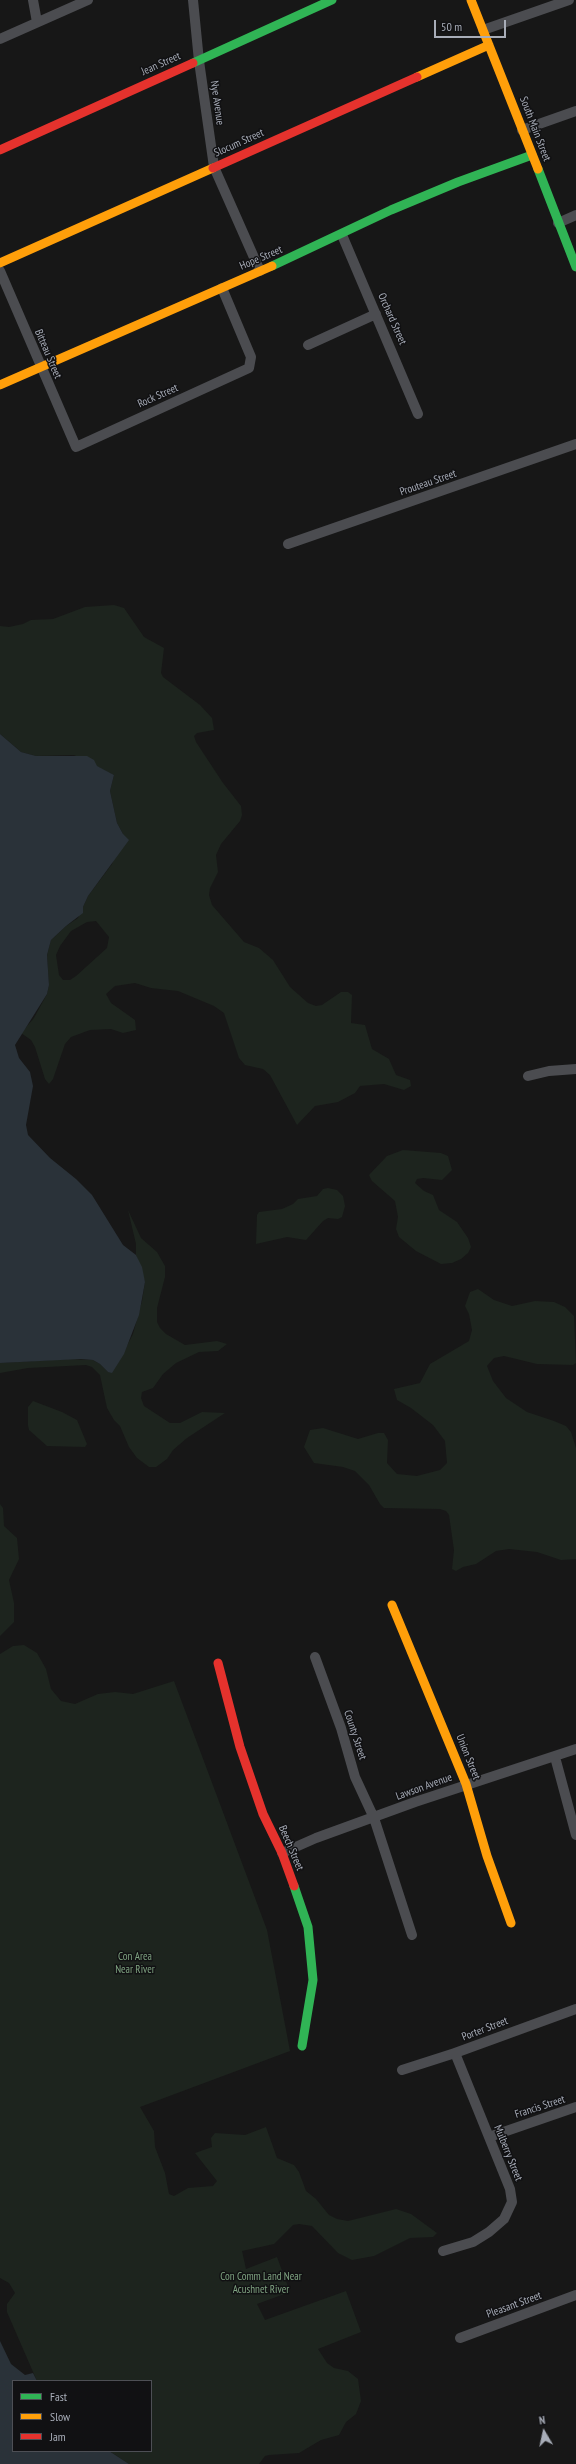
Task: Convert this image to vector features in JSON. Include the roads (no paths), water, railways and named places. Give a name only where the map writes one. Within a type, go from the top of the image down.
[{"type":"street","points":[[34,0],[37,22]]},
{"type":"street","points":[[0,39],[88,0]]},
{"type":"street","name":"Nye Avenue","points":[[193,0],[199,61],[214,167],[260,271]]},
{"type":"street","name":"Jean Street","points":[[0,150],[332,0]]},
{"type":"street","name":"South Main Street","points":[[471,0],[576,268]]},
{"type":"street","points":[[483,30],[569,0]]},
{"type":"street","name":"Slocum Street","points":[[0,263],[489,45]]},
{"type":"street","points":[[522,130],[576,111]]},
{"type":"street","name":"Hope Street","points":[[0,385],[342,235],[391,210],[458,182],[532,155]]},
{"type":"street","points":[[558,223],[576,215]]},
{"type":"street","name":"Orchard Street","points":[[342,235],[418,414]]},
{"type":"street","name":"Bitteau Street","points":[[0,271],[40,367],[76,447]]},
{"type":"street","name":"Rock Street","points":[[76,447],[249,368],[251,357],[222,288]]},
{"type":"street","points":[[308,345],[376,314]]},
{"type":"street","name":"Prouteau Street","points":[[288,544],[576,444]]},
{"type":"street","points":[[528,1076],[549,1071],[576,1069]]},
{"type":"street","name":"Union Street","points":[[392,1605],[466,1784],[487,1856],[511,1922]]},
{"type":"street","name":"County Street","points":[[315,1657],[341,1728],[356,1777],[374,1818],[412,1935]]},
{"type":"street","name":"Beech Street","points":[[218,1662],[240,1747],[263,1814],[282,1853],[308,1927],[313,1980],[302,2046]]},
{"type":"street","name":"Lawson Avenue","points":[[282,1853],[316,1838],[466,1784],[576,1750]]},
{"type":"street","points":[[555,1757],[576,1835]]},
{"type":"street","name":"Porter Street","points":[[402,2070],[455,2053],[576,2009]]},
{"type":"street","name":"Mulberry Street","points":[[444,2251],[473,2242],[489,2232],[504,2219],[512,2202],[510,2189],[455,2053]]},
{"type":"street","name":"Francis Street","points":[[489,2137],[576,2107]]},
{"type":"street","name":"Pleasant Street","points":[[460,2338],[576,2295]]},
{"type":"park label","name":"Con Area Near River","points":[[135,1963]]},
{"type":"park label","name":"Con Comm Land Near Acushnet River","points":[[261,2283]]}]
